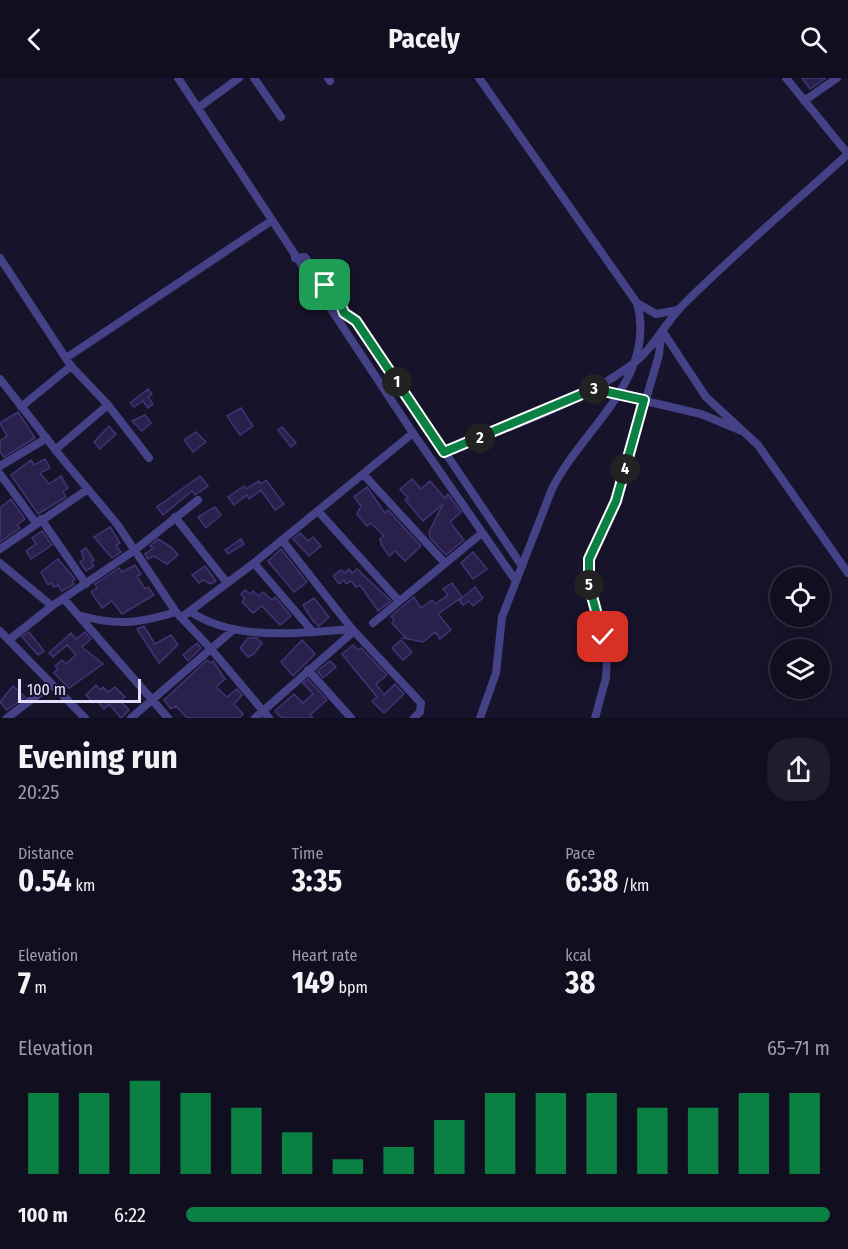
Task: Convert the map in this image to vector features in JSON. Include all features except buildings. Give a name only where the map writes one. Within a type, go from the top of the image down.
[{"type":"street","points":[[178,78],[295,258],[516,581]]},
{"type":"street","points":[[198,108],[239,78]]},
{"type":"street","points":[[254,78],[281,117]]},
{"type":"street","points":[[479,78],[637,303],[656,314],[678,310]]},
{"type":"street","points":[[444,452],[594,389],[633,364],[662,333],[678,310],[848,154],[786,78]]},
{"type":"street","points":[[804,101],[837,78]]},
{"type":"street","points":[[21,407],[68,362],[271,221]]},
{"type":"street","points":[[295,258],[305,257],[325,285],[337,295],[342,311],[356,321],[522,566]]},
{"type":"street","points":[[0,258],[68,362],[108,405],[149,458]]},
{"type":"street","points":[[480,718],[498,665],[502,617],[556,480],[618,394],[633,364],[641,335],[637,303]]},
{"type":"street","points":[[596,718],[604,688],[607,658],[589,585],[589,559],[616,501],[659,355],[662,333]]},
{"type":"street","points":[[662,333],[706,397],[749,434],[848,573]]},
{"type":"street","points":[[0,379],[117,524],[179,614],[269,718]]},
{"type":"street","points":[[594,389],[711,417],[749,434]]},
{"type":"street","points":[[55,450],[108,405]]},
{"type":"street","points":[[80,616],[102,622],[128,623],[191,612],[364,475],[413,433]]},
{"type":"street","points":[[0,466],[47,438]]},
{"type":"street","points":[[0,474],[86,584]]},
{"type":"street","points":[[364,475],[444,562]]},
{"type":"street","points":[[0,549],[88,489]]},
{"type":"street","points":[[9,640],[52,606],[135,550],[198,500]]},
{"type":"street","points":[[318,511],[399,601]]},
{"type":"street","points":[[176,517],[227,583]]},
{"type":"street","points":[[373,623],[482,532]]},
{"type":"street","points":[[282,540],[353,630],[421,703],[420,712],[414,718]]},
{"type":"street","points":[[0,563],[52,606]]},
{"type":"street","points":[[254,563],[313,632]]},
{"type":"street","points":[[64,599],[168,718]]},
{"type":"street","points":[[191,612],[214,625],[234,629],[281,634],[353,630]]},
{"type":"street","points":[[131,718],[234,629]]},
{"type":"street","points":[[255,718],[353,630]]},
{"type":"street","points":[[0,631],[86,718]]},
{"type":"street","points":[[308,670],[351,718]]},
{"type":"street","points":[[0,712],[7,718],[52,684]]},
{"type":"route","points":[[325,285],[337,295],[344,313],[356,321],[444,452],[594,389],[644,400],[616,501],[589,559],[589,585],[603,637]]}]
